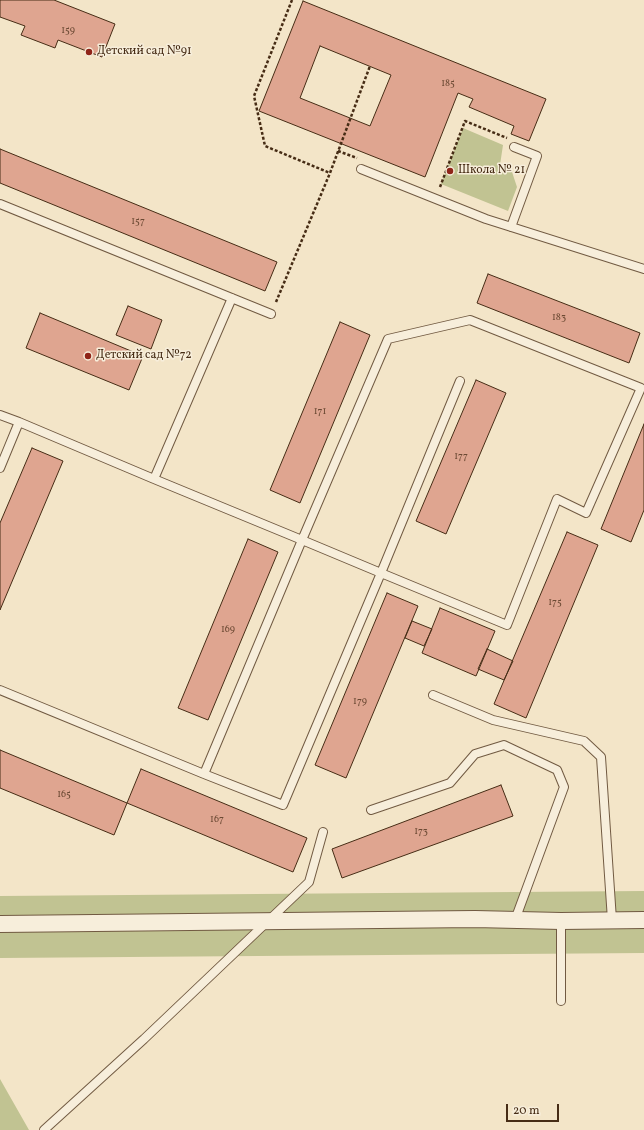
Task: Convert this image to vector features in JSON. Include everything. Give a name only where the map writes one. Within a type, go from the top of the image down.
[{"type":"street","points":[[0,924],[475,919],[561,921],[644,920]]},
{"type":"lane","points":[[511,227],[537,156],[513,144]]},
{"type":"lane","points":[[361,169],[486,219],[644,269]]},
{"type":"lane","points":[[0,204],[271,314]]},
{"type":"lane","points":[[154,479],[232,298]]},
{"type":"lane","points":[[0,415],[19,422],[154,479],[302,540],[507,625],[557,499],[586,513],[643,385],[470,320],[388,339],[302,540],[204,774]]},
{"type":"lane","points":[[0,690],[283,805],[460,381]]},
{"type":"lane","points":[[0,468],[19,422]]},
{"type":"lane","points":[[433,695],[493,720],[584,741],[600,757],[612,920]]},
{"type":"lane","points":[[371,810],[450,784],[475,754],[504,745],[557,770],[564,787],[515,920]]},
{"type":"lane","points":[[44,1130],[150,1034],[309,882],[323,832]]},
{"type":"lane","points":[[561,921],[561,1001]]},
{"type":"path","points":[[292,0],[254,96],[264,146],[330,173]]},
{"type":"path","points":[[271,314],[330,173],[370,66]]},
{"type":"path","points":[[438,191],[465,122],[513,144]]},
{"type":"path","points":[[338,151],[360,159]]},
{"type":"green space","points":[[463,128],[503,145],[500,165],[512,172],[517,187],[508,211],[441,184]]},
{"type":"green space","points":[[644,891],[644,953],[0,958],[0,896]]},
{"type":"green space","points":[[0,1079],[29,1130],[0,1130]]},
{"type":"building","points":[[0,0],[54,0],[115,24],[102,57],[58,40],[55,48],[21,35],[25,26],[0,17]]},
{"type":"building","points":[[303,1],[546,99],[529,141],[511,134],[514,126],[469,107],[473,99],[458,93],[425,177],[259,111]],"holes":[[[320,46],[391,75],[370,126],[300,98]]]},
{"type":"building","points":[[0,149],[277,262],[265,291],[0,183]]},
{"type":"building","points":[[488,274],[640,333],[629,363],[477,303]]},
{"type":"building","points":[[128,306],[162,320],[151,349],[116,335]]},
{"type":"building","points":[[40,313],[143,356],[129,390],[26,348]]},
{"type":"building","points":[[340,322],[370,335],[300,503],[270,490]]},
{"type":"building","points":[[476,380],[506,393],[446,534],[416,521]]},
{"type":"building","points":[[644,424],[644,510],[631,542],[601,529]]},
{"type":"building","points":[[32,448],[63,461],[0,610],[0,523]]},
{"type":"building","points":[[567,532],[598,545],[526,718],[494,704]]},
{"type":"building","points":[[248,539],[278,552],[208,720],[178,708]]},
{"type":"building","points":[[387,593],[418,606],[346,778],[315,765]]},
{"type":"building","points":[[440,608],[495,631],[476,676],[422,653]]},
{"type":"building","points":[[412,621],[432,629],[424,646],[405,638]]},
{"type":"building","points":[[487,649],[513,661],[504,680],[478,669]]},
{"type":"building","points":[[0,750],[127,803],[114,835],[0,788]]},
{"type":"building","points":[[141,769],[307,838],[293,872],[127,803]]},
{"type":"building","points":[[501,785],[513,816],[342,878],[332,849]]},
{"type":"place","name":"Детский сад №91","points":[[89,52]]},
{"type":"place","name":"Школа № 21","points":[[450,171]]},
{"type":"place","name":"Детский сад №72","points":[[88,356]]}]
